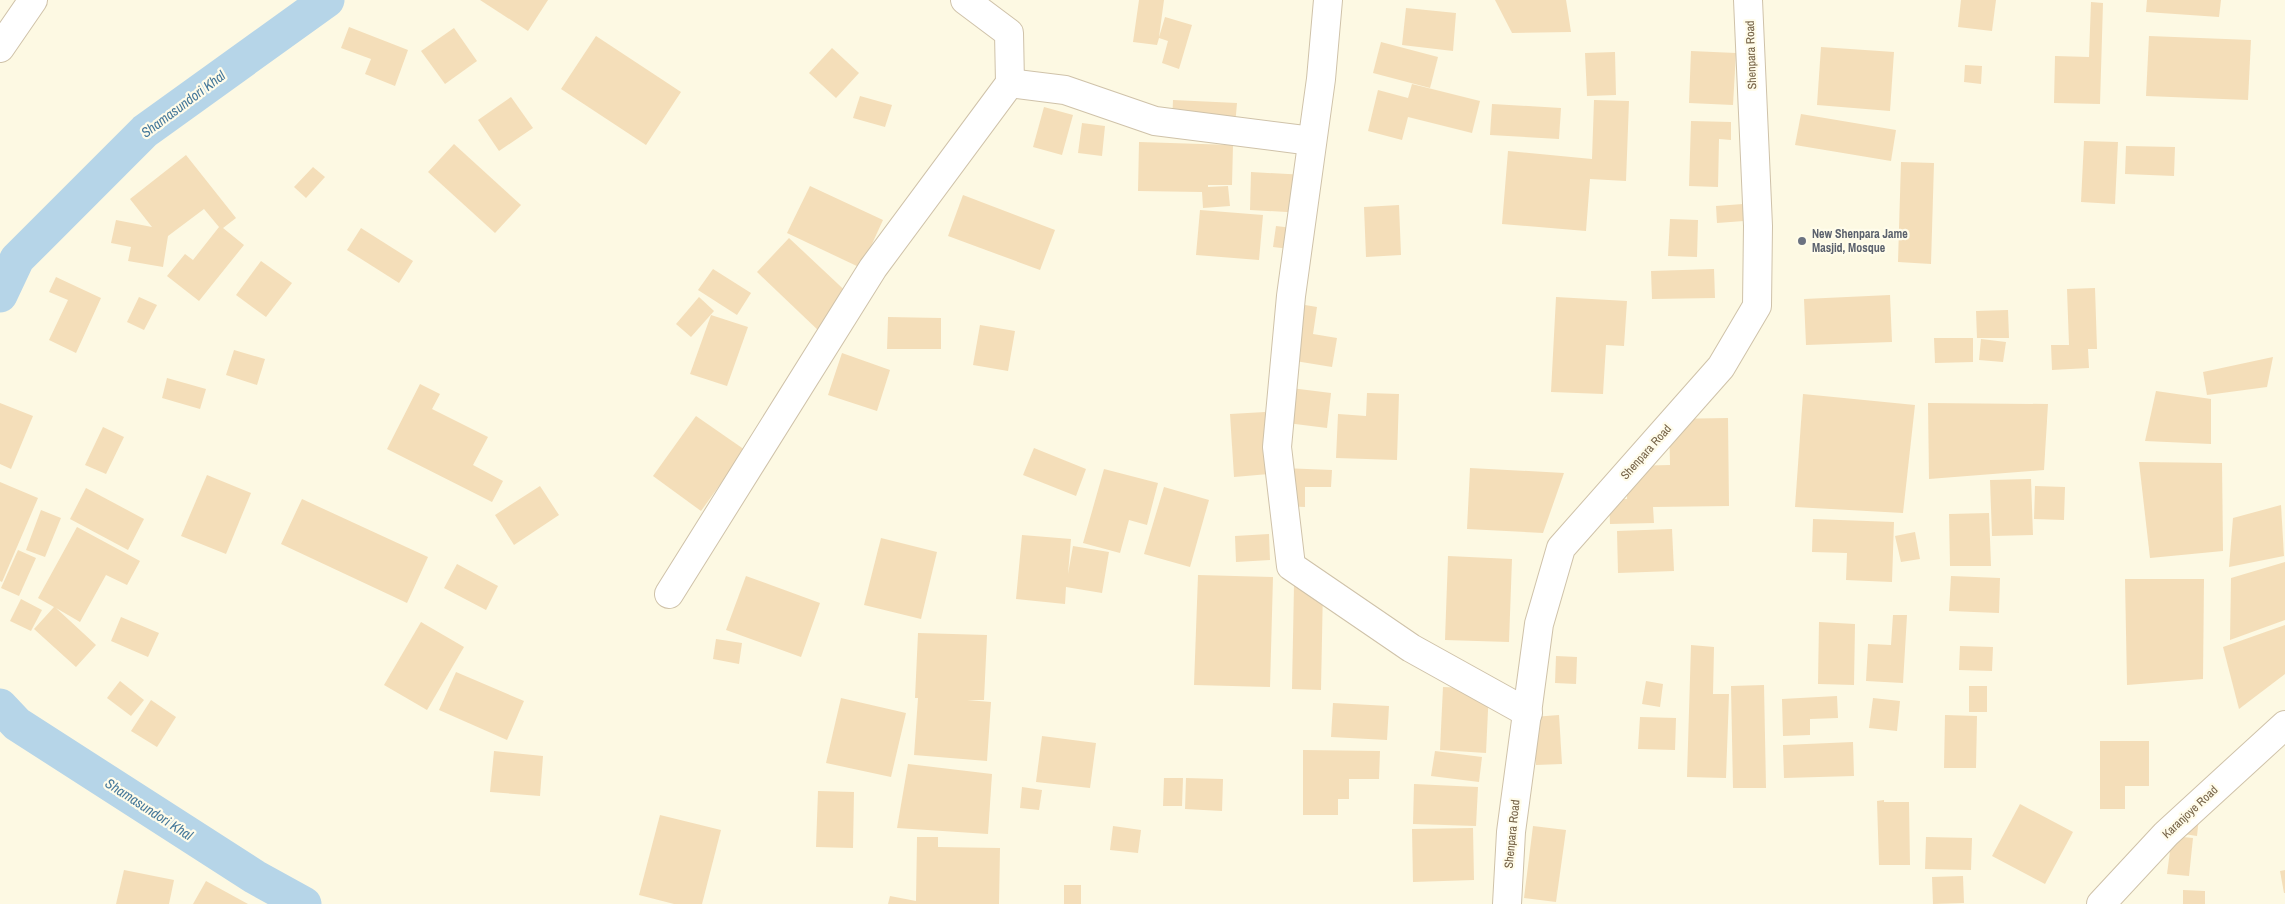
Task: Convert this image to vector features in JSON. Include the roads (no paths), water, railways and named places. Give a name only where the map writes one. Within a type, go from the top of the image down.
[{"type":"street","points":[[0,48],[33,0]]},
{"type":"street","points":[[669,594],[873,268],[1010,83],[1009,33],[965,0]]},
{"type":"street","points":[[1328,0],[1321,79],[1291,296],[1277,448],[1291,566],[1411,648],[1528,713]]},
{"type":"street","name":"Shenpara Road","points":[[1507,904],[1511,832],[1539,624],[1561,548],[1721,367],[1757,306],[1758,226],[1748,0]]},
{"type":"street","points":[[1010,83],[1064,90],[1156,121],[1312,141]]},
{"type":"street","name":"Karanjoye Road","points":[[2101,904],[2166,834],[2285,725]]},
{"type":"waterway","name":"Shamasundori Khal","points":[[0,295],[17,259],[145,131],[327,0]]},
{"type":"waterway","name":"Shamasundori Khal","points":[[0,706],[17,724],[255,877],[304,904]]},
{"type":"place","name":"New Shenpara Jame Masjid, Mosque","points":[[1802,241]]}]
